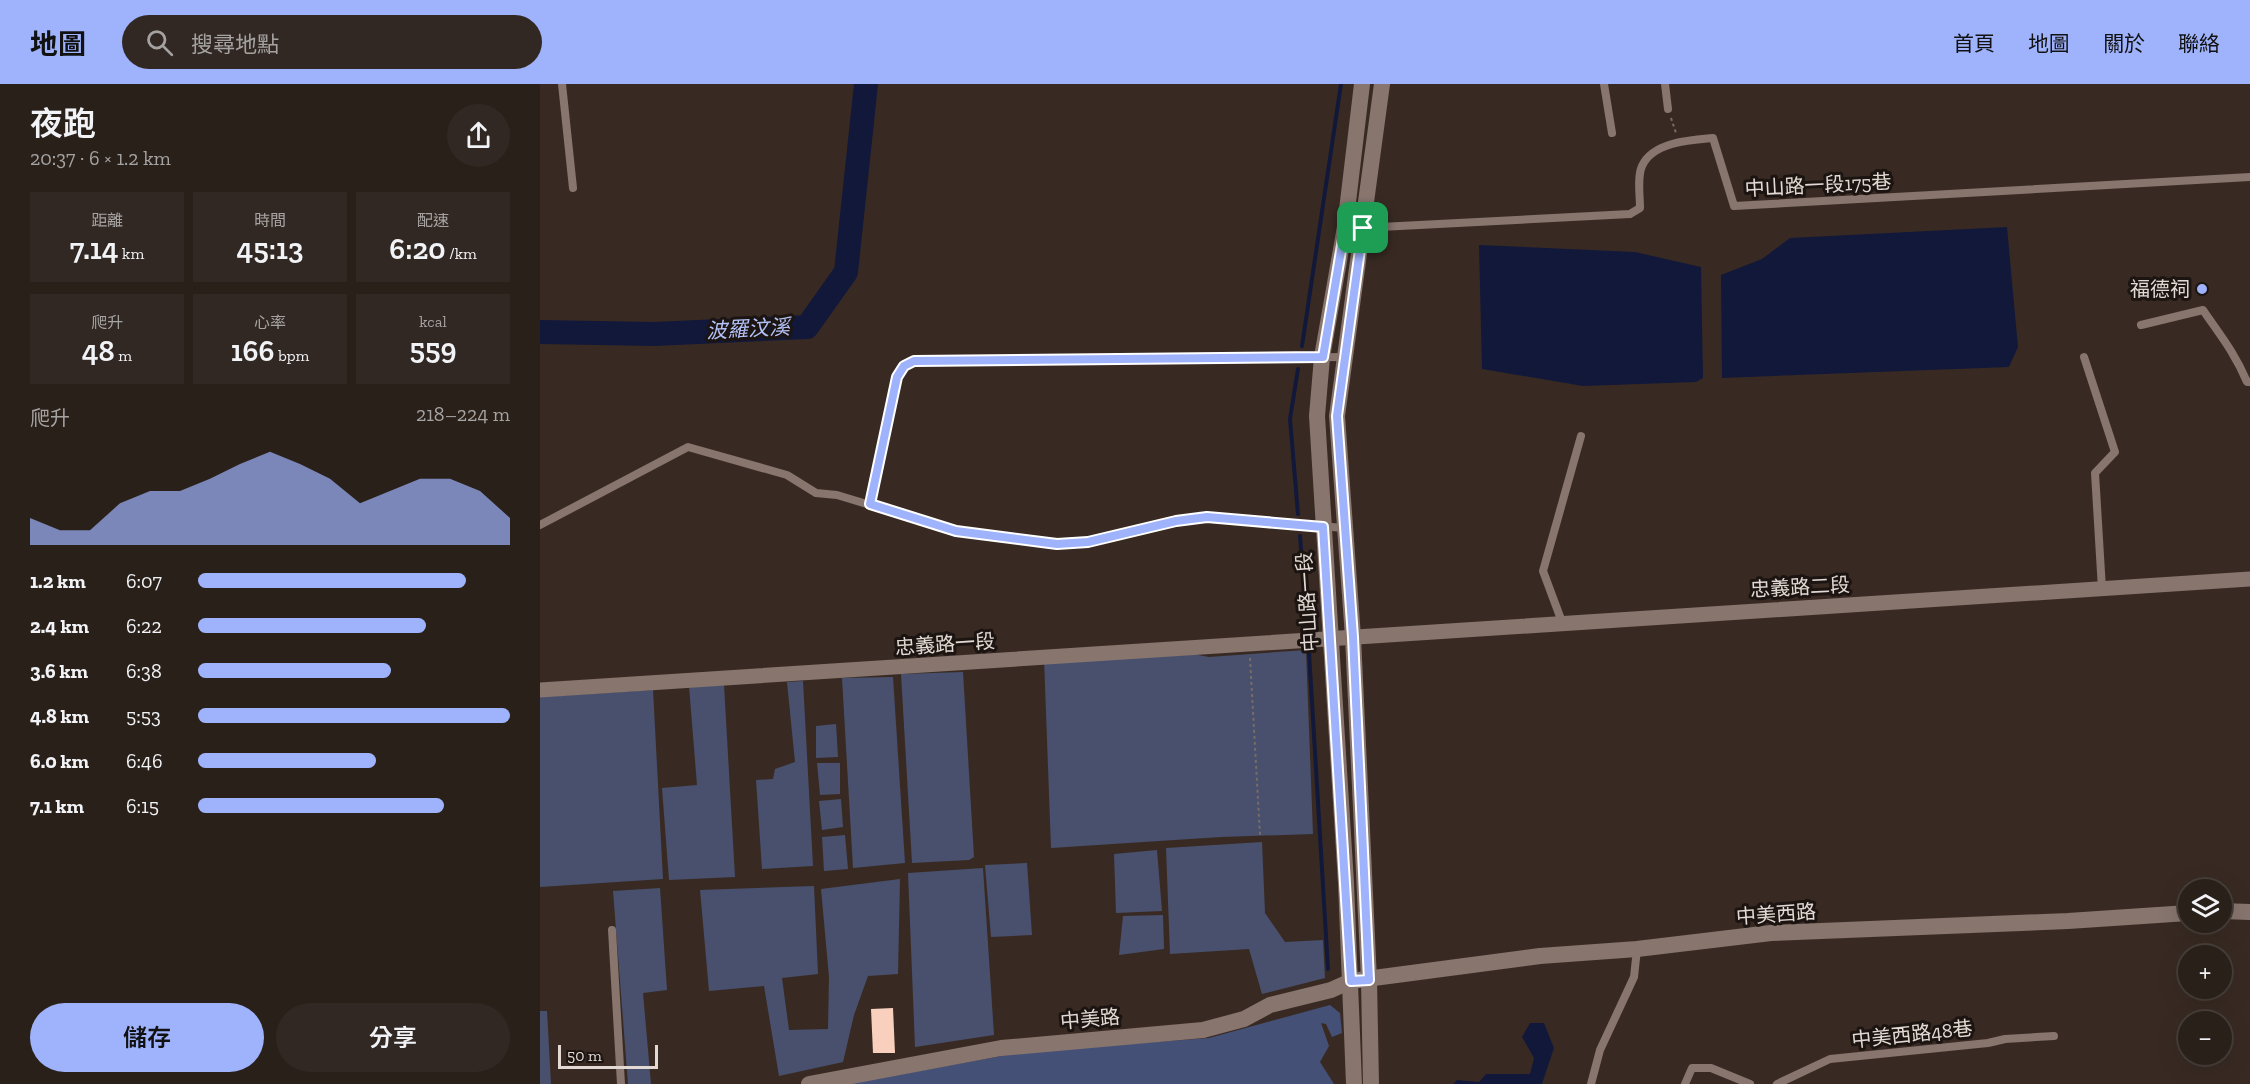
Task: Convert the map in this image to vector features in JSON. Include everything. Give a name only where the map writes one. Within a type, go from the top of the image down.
[{"type":"street","name":"中山路一段","points":[[1354,1084],[1351,981],[1317,416],[1323,357],[1345,227],[1362,84]]},
{"type":"street","points":[[1371,1084],[1369,980],[1353,637],[1337,416],[1382,84]]},
{"type":"street","name":"忠義路二段","points":[[1353,637],[2250,579]]},
{"type":"street","name":"忠義路一段","points":[[540,690],[1353,637]]},
{"type":"street","points":[[2232,911],[2250,912]]},
{"type":"street","name":"中美西路","points":[[1369,980],[1540,956],[1637,949],[1771,933],[2056,922],[2178,914]]},
{"type":"street","name":"中美路","points":[[808,1084],[1001,1048],[1211,1029],[1244,1019],[1270,1005],[1331,990],[1351,981],[1369,980]]},
{"type":"lane","points":[[562,84],[573,188]]},
{"type":"lane","points":[[1604,84],[1612,133]]},
{"type":"lane","points":[[1665,84],[1668,109]]},
{"type":"lane","name":"中山路一段175巷","points":[[1345,227],[1363,228],[1630,214],[1640,208],[1641,168],[1648,156],[1678,141],[1713,138],[1734,206],[2250,177]]},
{"type":"lane","points":[[2141,325],[2203,310],[2235,353],[2247,382],[2250,382]]},
{"type":"lane","points":[[870,504],[897,377],[904,366],[914,361],[1345,357]]},
{"type":"lane","points":[[2084,357],[2115,452],[2095,473],[2102,589]]},
{"type":"lane","points":[[1562,622],[1543,571],[1581,436]]},
{"type":"lane","points":[[540,525],[687,447],[787,475],[816,493],[837,495],[956,531],[1057,544],[1088,542],[1145,528],[1207,517],[1344,528]]},
{"type":"lane","points":[[612,930],[621,1084]]},
{"type":"lane","points":[[1592,1084],[1600,1050],[1634,977],[1637,949]]},
{"type":"lane","name":"中美西路48巷","points":[[1777,1084],[1830,1059],[1988,1043],[2005,1039],[2054,1036]]},
{"type":"lane","points":[[1685,1084],[1692,1068],[1711,1068],[1750,1084]]},
{"type":"path","points":[[1668,109],[1678,141]]},
{"type":"path","points":[[1253,645],[1250,649],[1260,835]]},
{"type":"shaded area","points":[[2007,227],[2018,347],[2009,367],[1722,378],[1721,275],[1762,259],[1790,238]]},
{"type":"shaded area","points":[[1479,245],[1635,252],[1701,267],[1703,378],[1696,382],[1583,386],[1482,369]]},
{"type":"shaded area","points":[[1172,650],[1209,657],[1306,650],[1313,834],[1221,837],[1051,848],[1044,658]]},
{"type":"shaded area","points":[[963,672],[974,857],[969,860],[912,863],[901,674]]},
{"type":"shaded area","points":[[893,677],[905,863],[853,868],[842,678]]},
{"type":"shaded area","points":[[803,681],[813,866],[762,869],[756,780],[773,779],[775,769],[795,762],[787,682]]},
{"type":"shaded area","points":[[724,685],[735,877],[669,880],[662,788],[697,785],[689,686]]},
{"type":"shaded area","points":[[653,690],[663,879],[540,887],[540,697]]},
{"type":"shaded area","points":[[836,724],[838,757],[816,758],[816,726]]},
{"type":"shaded area","points":[[817,763],[840,763],[840,794],[820,795]]},
{"type":"shaded area","points":[[841,799],[843,827],[822,830],[819,801]]},
{"type":"shaded area","points":[[845,835],[848,869],[824,871],[822,837]]},
{"type":"shaded area","points":[[1262,842],[1265,913],[1285,942],[1323,940],[1325,978],[1262,994],[1249,949],[1170,954],[1166,848]]},
{"type":"shaded area","points":[[1157,850],[1162,911],[1116,913],[1114,854]]},
{"type":"shaded area","points":[[1027,863],[1032,935],[991,937],[985,865]]},
{"type":"shaded area","points":[[983,868],[994,1035],[915,1047],[908,873]]},
{"type":"shaded area","points":[[900,879],[898,974],[868,976],[854,1015],[843,1062],[779,1076],[764,986],[709,991],[700,890],[814,886],[818,974],[782,978],[789,1030],[828,1029],[829,977],[821,889]]},
{"type":"shaded area","points":[[660,888],[667,990],[643,993],[651,1084],[628,1084],[613,891]]},
{"type":"shaded area","points":[[1163,915],[1164,949],[1119,955],[1123,916]]},
{"type":"shaded area","points":[[1330,1005],[1340,1013],[1342,1033],[1332,1037],[1326,1024],[1321,1023],[1329,1046],[1320,1062],[1334,1084],[847,1084],[1023,1052],[1209,1038]]},
{"type":"shaded area","points":[[540,1011],[547,1011],[551,1084],[540,1084]]},
{"type":"shaded area","points":[[1530,1023],[1544,1023],[1554,1048],[1542,1084],[1453,1084],[1457,1080],[1479,1082],[1486,1074],[1530,1074],[1534,1058],[1522,1037]]},
{"type":"building","points":[[893,1008],[895,1053],[873,1053],[871,1009]]},
{"type":"waterway","name":"波羅汶溪","points":[[540,332],[654,334],[807,327],[846,272],[866,84]]},
{"type":"waterway","points":[[1302,346],[1341,84]]},
{"type":"waterway","points":[[1298,369],[1290,419],[1298,514]]},
{"type":"waterway","points":[[1300,536],[1307,628]]},
{"type":"waterway","points":[[1309,652],[1328,969]]},
{"type":"place","name":"福德祠","points":[[2202,289]]},
{"type":"route","points":[[1345,227],[1363,228],[1337,416],[1353,637],[1369,980],[1351,981],[1323,527],[1264,520],[1207,517],[1176,521],[1088,542],[1057,544],[956,531],[870,504],[897,377],[904,366],[914,361],[1323,357],[1345,227]]}]
